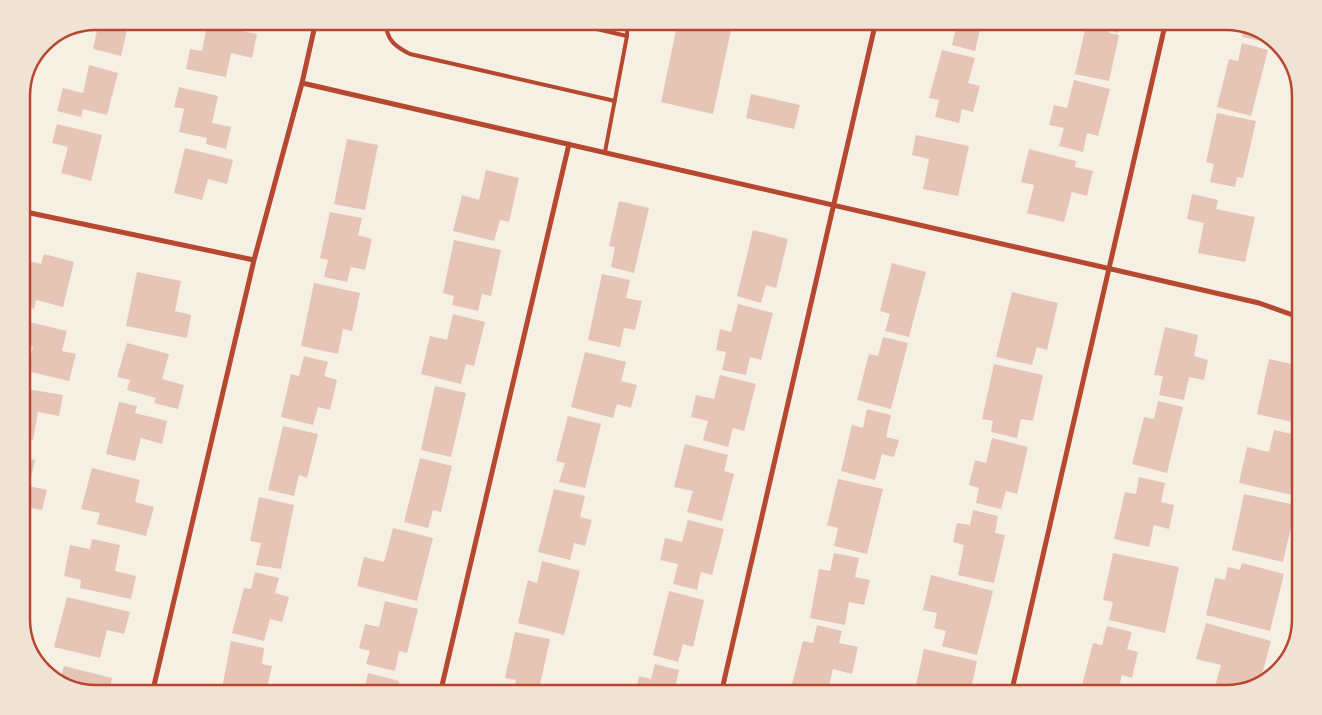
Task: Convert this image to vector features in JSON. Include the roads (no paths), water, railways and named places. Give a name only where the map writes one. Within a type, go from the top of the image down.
[{"type":"street","points":[[154,685],[254,260],[302,83],[314,30]]},
{"type":"street","points":[[723,685],[874,30]]},
{"type":"street","points":[[1013,685],[1164,30]]},
{"type":"street","points":[[302,83],[1259,303],[1292,315]]},
{"type":"street","points":[[442,685],[569,144]]},
{"type":"street","points":[[30,213],[254,260]]},
{"type":"lane","points":[[386,30],[396,46],[410,54],[615,101]]},
{"type":"lane","points":[[601,30],[627,36]]},
{"type":"lane","points":[[605,152],[627,30]]}]
